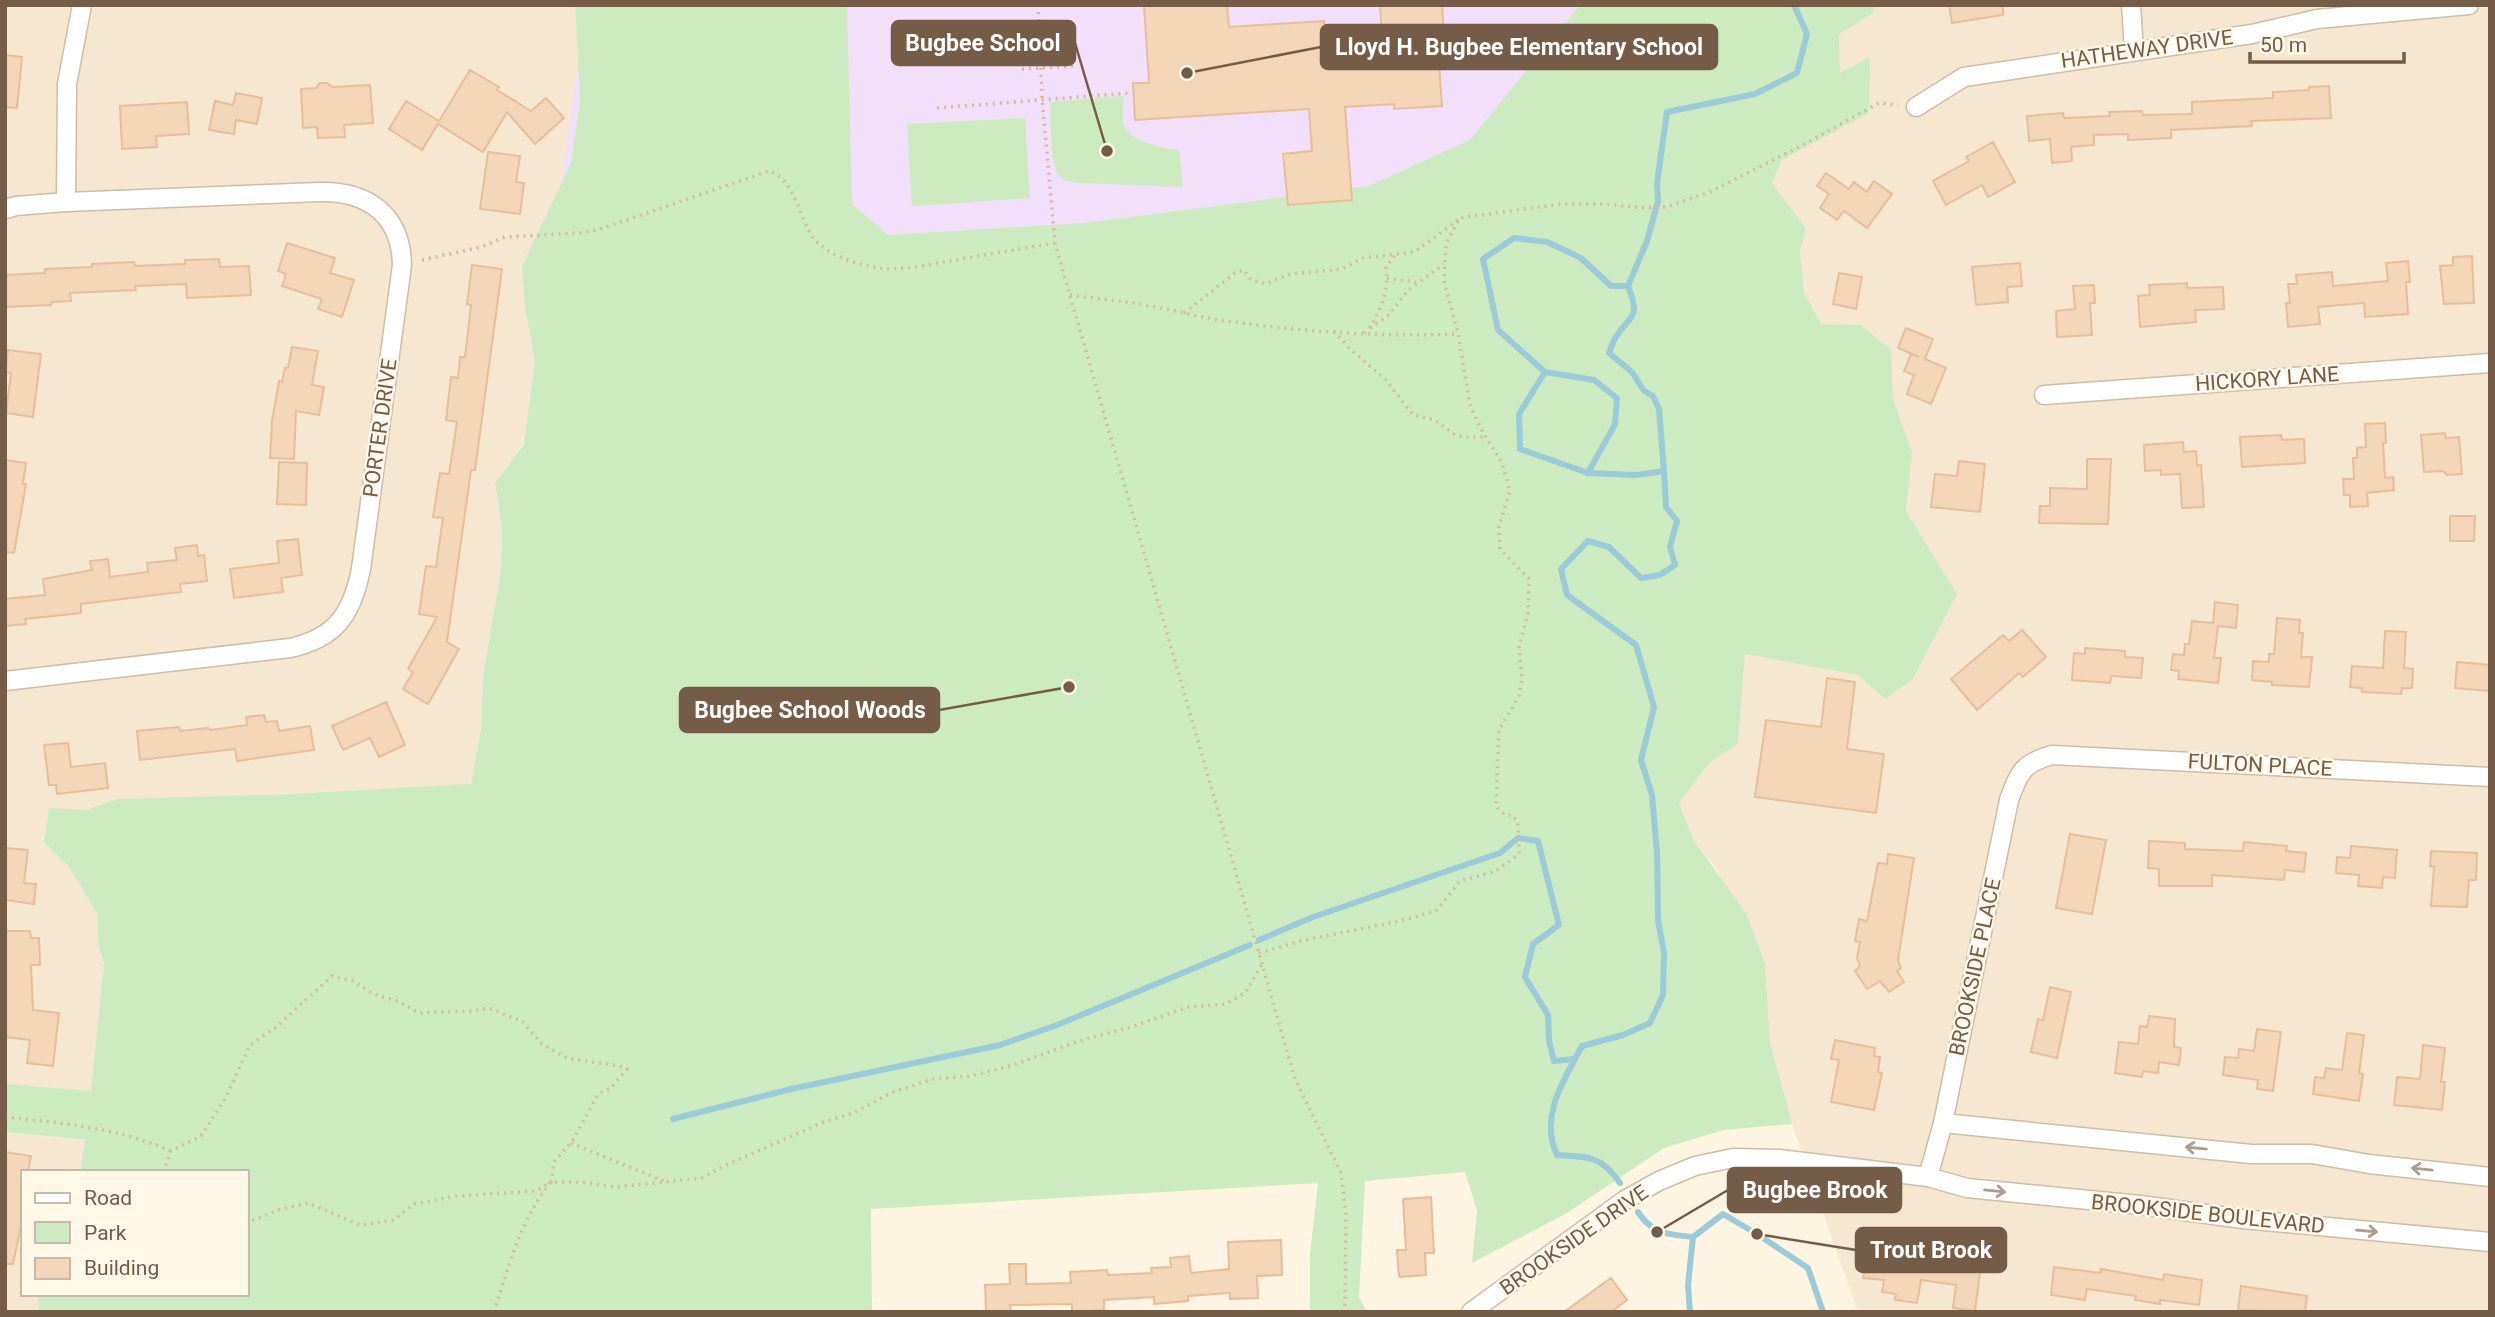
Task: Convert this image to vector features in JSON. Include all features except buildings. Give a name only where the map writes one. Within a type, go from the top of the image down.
[{"type":"street","points":[[66,202],[67,84],[82,5]]},
{"type":"street","points":[[2131,5],[2134,51]]},
{"type":"street","name":"HATHEWAY DRIVE","points":[[1916,107],[1964,77],[2252,34],[2317,19],[2469,5]]},
{"type":"street","name":"PORTER DRIVE","points":[[5,209],[66,202],[320,192],[351,194],[379,208],[397,235],[401,249],[400,279],[361,569],[356,592],[338,625],[315,641],[290,648],[5,681]]},
{"type":"street","name":"HICKORY LANE","points":[[2044,395],[2490,363]]},
{"type":"street","name":"FULTON PLACE","points":[[2031,761],[2052,755],[2490,777]]},
{"type":"street","name":"BROOKSIDE PLACE","points":[[1928,1177],[1943,1123],[2009,800],[2017,777],[2031,761]]},
{"type":"street","points":[[1943,1123],[2251,1154],[2312,1154],[2369,1164],[2490,1177]]},
{"type":"street","name":"BROOKSIDE DRIVE","points":[[1471,1312],[1625,1200],[1659,1181],[1695,1166],[1733,1158],[1779,1158],[1928,1177]]},
{"type":"street","name":"BROOKSIDE BOULEVARD","points":[[1928,1177],[1967,1188],[2140,1205],[2243,1219],[2490,1242]]},
{"type":"path","points":[[1038,5],[1042,98],[1055,243],[1295,1079],[1341,1173],[1346,1215],[1345,1312]]},
{"type":"path","points":[[1022,69],[1073,66]]},
{"type":"path","points":[[937,108],[1129,93]]},
{"type":"path","points":[[1182,314],[1223,285],[1235,273],[1244,270],[1251,280],[1266,284],[1290,274],[1342,269],[1363,258],[1415,251],[1460,218],[1560,204],[1666,207],[1710,192],[1879,103],[1916,107]]},
{"type":"path","points":[[422,260],[481,247],[505,237],[597,230],[769,171],[776,173],[785,182],[813,238],[829,251],[849,260],[880,268],[913,267],[1055,243]]},
{"type":"path","points":[[1259,953],[1304,940],[1396,922],[1436,911],[1460,881],[1496,871],[1519,853],[1518,823],[1512,815],[1505,816],[1496,806],[1496,780],[1499,730],[1519,696],[1522,678],[1519,647],[1528,613],[1529,579],[1500,550],[1499,527],[1510,491],[1502,463],[1470,405],[1458,334],[1444,281],[1446,243],[1460,218]]},
{"type":"path","points":[[1370,328],[1382,306],[1387,278],[1386,267],[1395,255]]},
{"type":"path","points":[[1364,333],[1389,315],[1408,290],[1444,264]]},
{"type":"path","points":[[1387,278],[1418,283]]},
{"type":"path","points":[[1070,295],[1136,303],[1234,322],[1397,336],[1458,334]]},
{"type":"path","points":[[1334,331],[1351,350],[1385,379],[1413,415],[1435,420],[1455,435],[1464,438],[1484,436],[1488,439]]},
{"type":"path","points":[[248,1223],[278,1210],[308,1203],[360,1225],[394,1220],[414,1204],[457,1196],[536,1192],[551,1182],[582,1182],[615,1187],[702,1178],[821,1123],[853,1113],[903,1089],[933,1079],[971,1076],[1013,1065],[1188,1007],[1226,1004],[1246,992],[1262,964]]},
{"type":"path","points":[[164,1170],[171,1151],[201,1136],[225,1099],[250,1045],[275,1028],[332,976],[353,981],[419,1013],[489,1008],[522,1021],[542,1044],[567,1058],[626,1069],[610,1089],[598,1094],[571,1143],[554,1162],[551,1182],[537,1200],[520,1232],[494,1312]]},
{"type":"path","points":[[5,1117],[94,1128],[145,1140],[171,1151]]},
{"type":"path","points":[[571,1143],[669,1183]]},
{"type":"shaded area","points":[[5,5],[575,5],[580,101],[571,163],[522,266],[525,307],[539,383],[538,423],[495,483],[502,529],[501,570],[483,676],[481,729],[471,785],[274,794],[235,801],[202,798],[117,799],[86,810],[49,809],[44,842],[69,867],[97,913],[98,945],[104,964],[97,1094],[5,1086]]},
{"type":"shaded area","points":[[608,5],[1799,5],[1651,158],[546,290],[586,8]]},
{"type":"shaded area","points":[[1878,5],[2490,5],[2490,1312],[1858,1312],[1792,1124],[1770,1042],[1765,963],[1717,870],[1693,839],[1679,803],[1709,763],[1738,744],[1745,654],[1858,675],[1913,679],[1957,594],[1906,511],[1911,452],[1893,399],[1890,350],[1860,325],[1821,324],[1804,292],[1800,250],[1806,229],[1772,183],[1793,137],[1840,76],[1839,33],[1871,16]]},
{"type":"shaded area","points":[[5,1132],[87,1141],[80,1170],[21,1170],[21,1296],[39,1296],[39,1312],[5,1312]]},
{"type":"green space","points":[[575,5],[847,5],[852,204],[888,235],[1085,223],[1369,186],[1470,140],[1580,5],[1878,5],[1871,15],[1839,34],[1840,73],[1870,57],[1869,113],[1782,160],[1772,183],[1806,229],[1800,250],[1804,292],[1821,324],[1861,325],[1891,350],[1893,399],[1912,452],[1906,511],[1957,594],[1913,679],[1885,699],[1858,675],[1745,654],[1738,744],[1709,763],[1679,803],[1693,839],[1746,913],[1765,963],[1770,1042],[1792,1124],[1724,1130],[1664,1148],[1567,1213],[1472,1263],[1477,1210],[1465,1172],[1365,1181],[1359,1297],[1367,1312],[1310,1312],[1310,1254],[1318,1183],[871,1209],[872,1312],[39,1312],[39,1296],[248,1296],[248,1170],[80,1170],[85,1140],[5,1132],[5,1084],[91,1091],[104,963],[98,945],[97,913],[69,867],[44,842],[49,808],[86,810],[117,799],[268,795],[471,784],[481,729],[483,676],[501,570],[502,529],[495,483],[524,444],[535,362],[525,307],[522,266],[571,163],[580,101]]},
{"type":"green space","points":[[1123,96],[1123,122],[1134,137],[1148,144],[1179,151],[1183,187],[1081,183],[1067,181],[1056,171],[1052,153],[1050,102]]},
{"type":"green space","points":[[1025,118],[1030,198],[912,206],[907,124]]},
{"type":"waterway","points":[[1620,1183],[1600,1162],[1577,1156],[1557,1155],[1551,1126],[1552,1112],[1561,1085],[1582,1046],[1623,1035],[1650,1023],[1663,995],[1664,953],[1658,920],[1657,853],[1652,795],[1641,760],[1654,707],[1636,645],[1567,595],[1561,569],[1588,541],[1609,547],[1641,578],[1660,575],[1675,565],[1670,547],[1677,521],[1666,507],[1664,471],[1636,475],[1588,473],[1520,449],[1519,414],[1545,372],[1498,330],[1483,259],[1514,238],[1547,242],[1581,258],[1611,286],[1628,286],[1647,241],[1658,201],[1657,183],[1667,112],[1755,94],[1797,73],[1807,34],[1794,5]]},
{"type":"waterway","points":[[1628,286],[1634,311],[1609,353],[1632,372],[1644,391],[1653,396],[1659,409],[1664,471]]},
{"type":"waterway","points":[[1545,372],[1594,380],[1617,398],[1615,424],[1588,473]]},
{"type":"waterway","points":[[1259,940],[1313,917],[1500,853],[1518,838],[1538,841],[1559,925],[1533,944],[1525,977],[1548,1015],[1549,1041],[1554,1061],[1575,1059]]},
{"type":"waterway","points":[[673,1119],[791,1089],[1000,1045],[1057,1025],[1250,945]]},
{"type":"waterway","points":[[1638,1212],[1655,1229],[1693,1237]]},
{"type":"waterway","points":[[1690,1312],[1688,1285],[1693,1237],[1723,1214],[1808,1268],[1823,1312]]},
{"type":"place","name":"Lloyd H. Bugbee Elementary School","points":[[1187,73]]},
{"type":"place","name":"Bugbee School","points":[[1107,151]]},
{"type":"place","name":"Bugbee School Woods","points":[[1069,687]]},
{"type":"place","name":"Bugbee Brook","points":[[1657,1232]]},
{"type":"place","name":"Trout Brook","points":[[1757,1234]]}]
